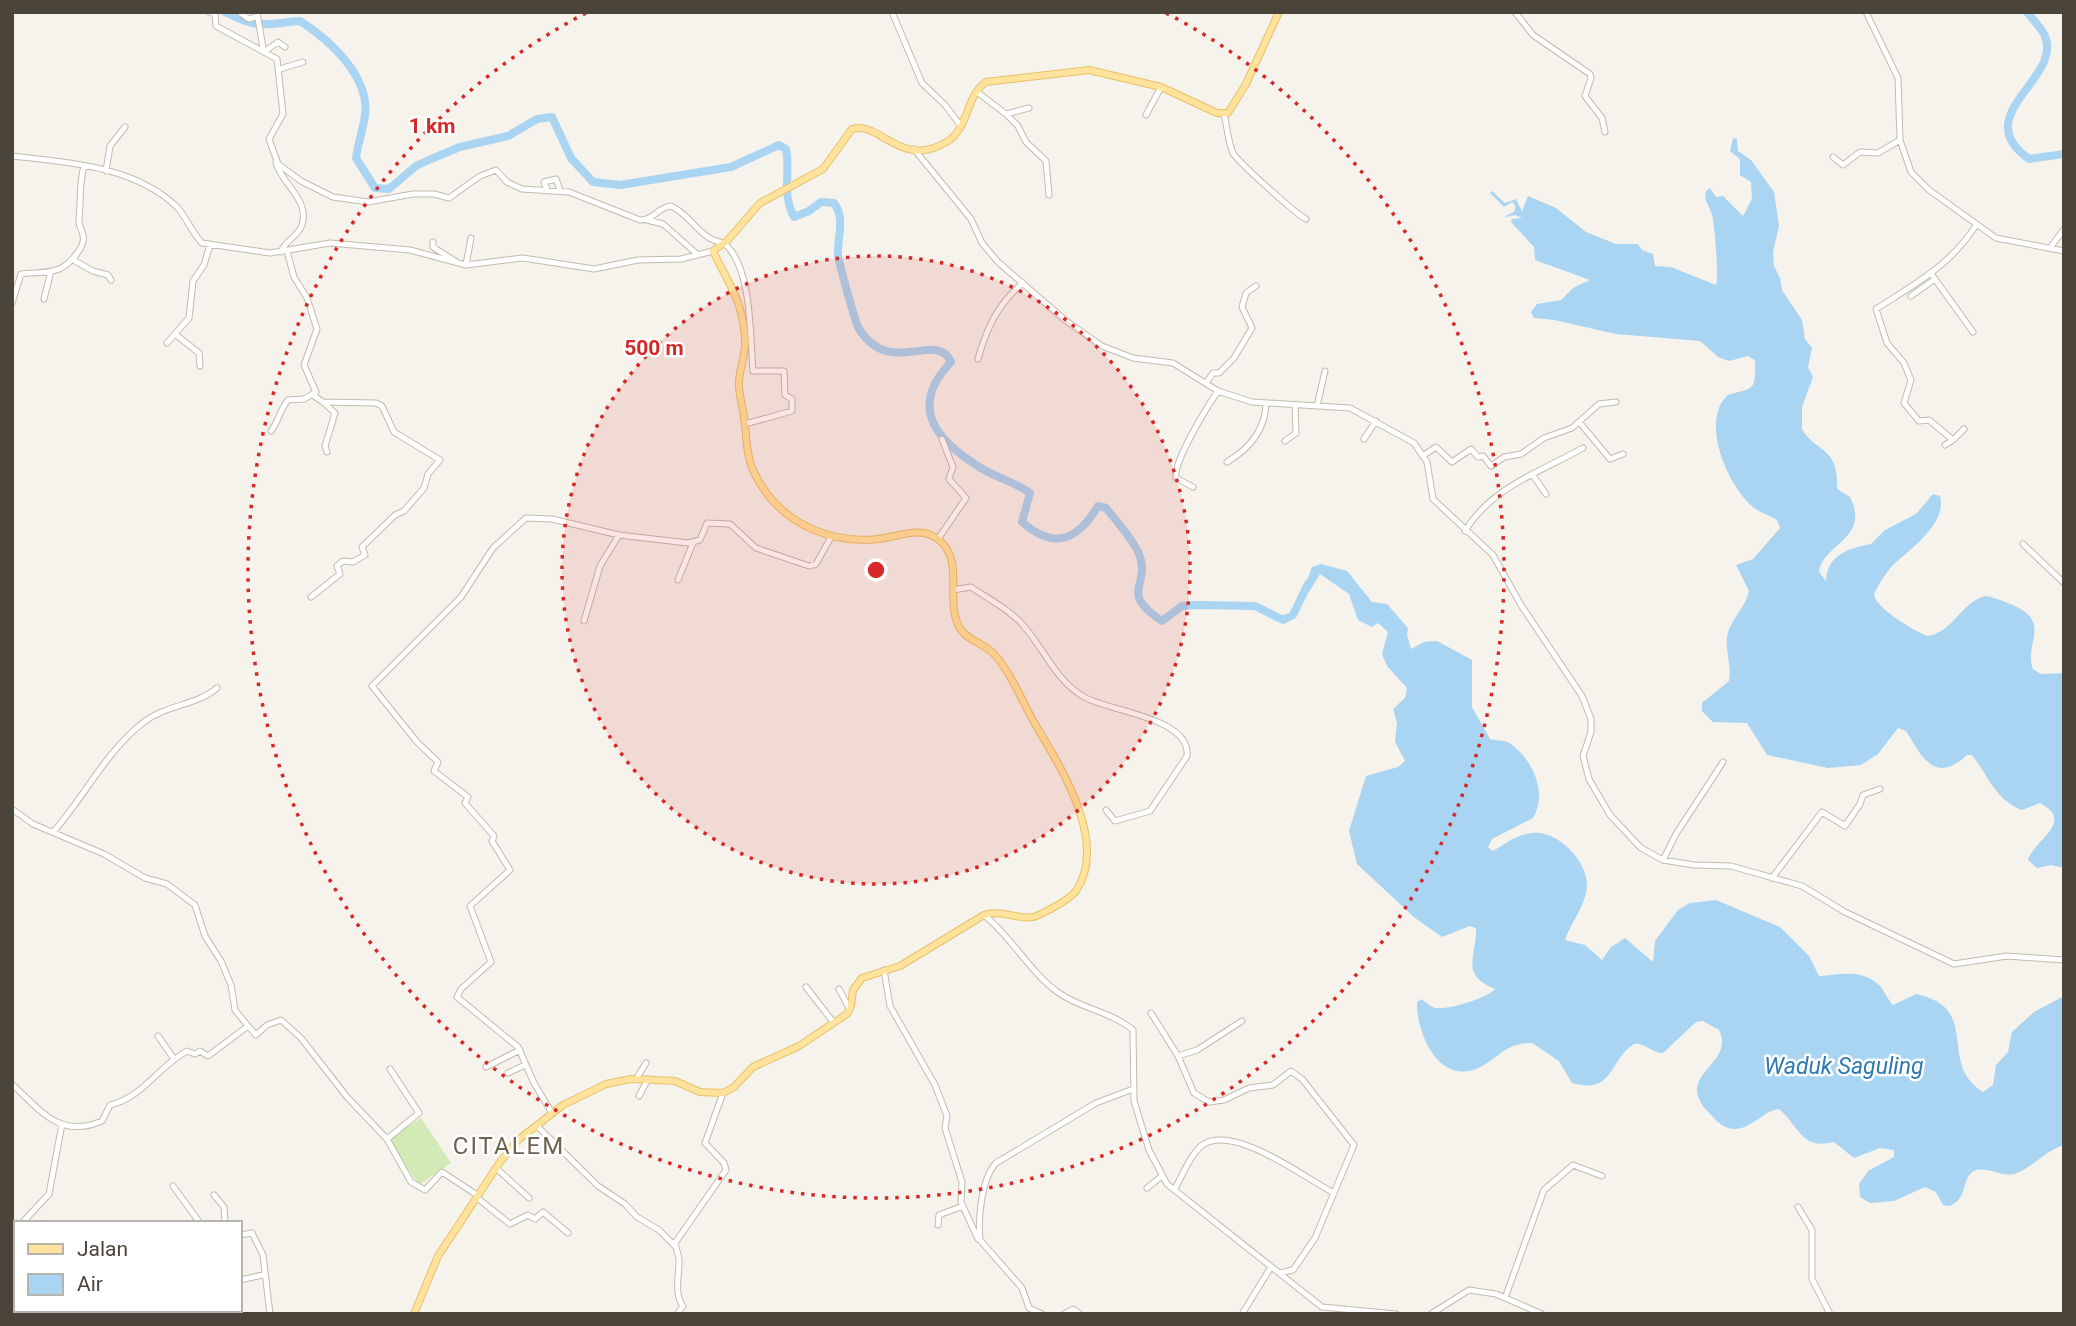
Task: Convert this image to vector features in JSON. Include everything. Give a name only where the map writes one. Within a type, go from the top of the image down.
[{"type":"main road","points":[[414,1314],[432,1268],[496,1168],[518,1140],[552,1113],[583,1093],[606,1084],[636,1079],[675,1081],[699,1092],[723,1093],[734,1087],[753,1067],[789,1052],[850,1010],[853,990],[860,981],[900,966],[984,915],[1000,912],[1023,918],[1035,917],[1073,893],[1083,869],[1087,831],[1057,762],[1003,666],[992,651],[960,629],[953,590],[952,561],[947,548],[938,539],[921,533],[862,540],[831,537],[789,514],[764,489],[747,456],[750,422],[739,382],[744,359],[742,318],[731,281],[713,251],[725,243],[753,209],[781,189],[823,169],[848,132],[856,128],[872,130],[900,149],[936,147],[947,142],[961,126],[981,86],[991,81],[1074,70],[1104,72],[1161,87],[1224,114],[1230,110],[1246,84],[1279,12]]},
{"type":"street","points":[[209,12],[215,14],[216,26],[265,49],[278,59],[283,114],[269,139],[276,163],[298,198],[303,219],[299,231],[289,239],[284,252],[294,277],[307,298],[316,324],[317,336],[304,365],[316,392],[314,396],[335,413],[325,446],[327,452]]},
{"type":"street","points":[[239,12],[249,19],[256,16],[265,49]]},
{"type":"street","points":[[892,12],[922,83],[945,105],[961,126]]},
{"type":"street","points":[[1515,12],[1532,35],[1590,74],[1585,96],[1602,118],[1605,132]]},
{"type":"street","points":[[1866,12],[1898,78],[1900,140],[1905,159],[1915,177],[1976,225],[1999,239],[2064,251]]},
{"type":"street","points":[[265,49],[278,42],[285,47]]},
{"type":"street","points":[[280,69],[303,62]]},
{"type":"street","points":[[1146,115],[1161,87]]},
{"type":"street","points":[[977,92],[1006,114],[1018,126],[1026,142],[1046,161],[1049,195]]},
{"type":"street","points":[[1006,114],[1029,108]]},
{"type":"street","points":[[1224,114],[1233,154],[1281,202],[1306,219]]},
{"type":"street","points":[[106,171],[110,146],[125,127]]},
{"type":"street","points":[[1833,157],[1843,165],[1860,152],[1878,153],[1900,140]]},
{"type":"street","points":[[914,149],[975,225],[986,248],[1023,283],[1102,346],[1133,358],[1173,363],[1218,391],[1266,404],[1350,408],[1414,443],[1424,456],[1431,496],[1496,559],[1521,606],[1586,703],[1591,732],[1583,756],[1593,787],[1625,833],[1641,848],[1662,860],[1694,865],[1731,866],[1802,886],[1845,912],[1954,964],[2007,956],[2064,960]]},
{"type":"street","points":[[12,156],[106,171],[159,193],[183,214],[200,241],[261,253],[284,252],[310,244],[330,243],[410,250],[466,265],[523,258],[594,269],[638,260],[681,259],[713,251]]},
{"type":"street","points":[[276,163],[321,192],[368,202],[426,193],[452,198],[480,176],[494,170],[520,188],[560,190],[663,224],[698,255]]},
{"type":"street","points":[[12,303],[20,275],[62,268],[75,255],[84,237],[79,222],[82,210],[79,183],[84,166]]},
{"type":"street","points":[[548,190],[544,182],[556,178],[560,190]]},
{"type":"street","points":[[647,220],[661,208],[671,206],[691,219],[707,237],[725,243],[735,257],[751,332],[753,371],[783,371],[785,396],[792,398],[792,411],[750,422]]},
{"type":"street","points":[[1908,289],[1913,298],[1960,249],[1976,225]]},
{"type":"street","points":[[2050,248],[2064,229]]},
{"type":"street","points":[[466,265],[471,238]]},
{"type":"street","points":[[433,242],[433,247],[458,263]]},
{"type":"street","points":[[167,343],[189,318],[192,281],[204,265],[210,245]]},
{"type":"street","points":[[75,255],[75,261],[108,275],[111,280]]},
{"type":"street","points":[[44,299],[51,271]]},
{"type":"street","points":[[1933,277],[1876,309],[1887,343],[1904,363],[1911,381],[1904,402],[1919,421],[1930,419],[1953,440]]},
{"type":"street","points":[[1933,277],[1973,332]]},
{"type":"street","points":[[978,359],[989,324],[998,315],[1006,298],[1023,283]]},
{"type":"street","points":[[1206,383],[1213,373],[1219,373],[1234,358],[1252,328],[1241,307],[1246,293],[1256,286]]},
{"type":"street","points":[[175,334],[199,353],[200,366]]},
{"type":"street","points":[[1317,406],[1325,371]]},
{"type":"street","points":[[1193,487],[1176,478],[1175,472],[1184,447],[1218,391]]},
{"type":"street","points":[[271,432],[277,423],[279,412],[288,400],[302,400],[316,392]]},
{"type":"street","points":[[311,597],[340,574],[336,567],[340,563],[353,562],[365,555],[362,547],[395,515],[404,511],[424,488],[428,474],[440,461],[394,432],[382,406],[376,402],[323,402]]},
{"type":"street","points":[[1424,456],[1437,447],[1452,462],[1471,449],[1478,457],[1483,456],[1491,467],[1504,457],[1523,453],[1545,438],[1580,423],[1595,406],[1616,402]]},
{"type":"street","points":[[1227,461],[1249,447],[1262,426],[1266,404]]},
{"type":"street","points":[[1285,441],[1297,431],[1295,405]]},
{"type":"street","points":[[1364,439],[1376,421]]},
{"type":"street","points":[[1580,423],[1609,459],[1623,454]]},
{"type":"street","points":[[1945,445],[1964,429]]},
{"type":"street","points":[[938,539],[966,498],[949,479],[953,467],[942,439]]},
{"type":"street","points":[[1465,531],[1493,497],[1583,448]]},
{"type":"street","points":[[1532,474],[1546,494]]},
{"type":"street","points":[[552,1113],[525,1065],[520,1050],[457,995],[491,962],[470,906],[510,870],[492,841],[494,836],[465,803],[468,797],[434,771],[438,762],[417,742],[410,729],[372,687],[461,597],[493,548],[526,518],[552,519],[619,535],[693,543],[700,540],[708,523],[730,524],[756,548],[813,566],[831,537]]},
{"type":"street","points":[[584,621],[600,566],[619,535]]},
{"type":"street","points":[[678,580],[693,543]]},
{"type":"street","points":[[2023,544],[2064,583]]},
{"type":"street","points":[[953,590],[971,587],[1010,613],[1048,658],[1062,682],[1076,692],[1097,702],[1151,719],[1177,733],[1187,748],[1187,756],[1150,811],[1115,821],[1106,810]]},
{"type":"street","points":[[54,831],[106,760],[144,722],[186,701],[205,698],[217,688]]},
{"type":"street","points":[[1662,860],[1675,834],[1723,762]]},
{"type":"street","points":[[1772,878],[1822,812],[1845,826],[1863,795],[1880,789]]},
{"type":"street","points":[[12,809],[33,824],[113,858],[145,878],[167,884],[195,905],[205,936],[232,985],[235,1010],[256,1035],[278,1019],[290,1027],[347,1097],[387,1139],[408,1178],[420,1189],[425,1190],[442,1172],[477,1196],[510,1224],[528,1215],[535,1219],[543,1212],[568,1233]]},
{"type":"street","points":[[984,915],[1006,933],[1020,953],[1059,993],[1131,1028],[1135,1040],[1133,1089],[1149,1150],[1162,1176],[1174,1190],[1322,1307],[1396,1314]]},
{"type":"street","points":[[884,970],[888,1001],[894,1016],[936,1085],[947,1116],[945,1128],[962,1182],[960,1196],[963,1206],[980,1240],[1022,1288],[1029,1308],[1042,1314]]},
{"type":"street","points":[[806,987],[834,1023]]},
{"type":"street","points":[[839,989],[850,1010]]},
{"type":"street","points":[[1151,1013],[1178,1056],[1194,1093],[1209,1102],[1224,1100],[1249,1088],[1273,1085],[1287,1071],[1297,1074],[1353,1143],[1322,1223],[1306,1254],[1290,1273],[1280,1273]]},
{"type":"street","points":[[1178,1056],[1197,1050],[1242,1021]]},
{"type":"street","points":[[12,1084],[42,1112],[62,1124],[80,1129],[102,1121],[110,1105],[121,1103],[138,1092],[174,1059],[190,1050],[208,1056],[248,1026]]},
{"type":"street","points":[[158,1036],[174,1059]]},
{"type":"street","points":[[486,1067],[520,1050]]},
{"type":"street","points":[[636,1079],[646,1063]]},
{"type":"street","points":[[508,1073],[525,1065]]},
{"type":"street","points":[[387,1139],[419,1113],[390,1069]]},
{"type":"street","points":[[639,1096],[648,1079]]},
{"type":"street","points":[[980,1240],[980,1218],[993,1166],[1078,1113],[1133,1089]]},
{"type":"street","points":[[675,1246],[698,1206],[706,1201],[726,1170],[726,1164],[705,1143],[723,1093]]},
{"type":"street","points":[[24,1220],[49,1194],[62,1124]]},
{"type":"street","points":[[537,1126],[598,1186],[625,1204],[636,1217],[659,1230],[675,1246],[679,1261],[676,1275],[677,1297],[683,1306],[677,1314]]},
{"type":"street","points":[[1174,1190],[1199,1149],[1205,1143],[1221,1139],[1250,1147],[1332,1192]]},
{"type":"street","points":[[1505,1298],[1546,1186],[1573,1165],[1602,1177]]},
{"type":"street","points":[[496,1168],[529,1198]]},
{"type":"street","points":[[1147,1188],[1162,1176]]},
{"type":"street","points":[[173,1186],[199,1221]]},
{"type":"street","points":[[215,1195],[224,1207],[225,1221]]},
{"type":"street","points":[[938,1225],[939,1215],[963,1206]]},
{"type":"street","points":[[1798,1207],[1812,1230],[1812,1279],[1829,1314]]},
{"type":"street","points":[[242,1235],[255,1234],[263,1255],[263,1275],[270,1314]]},
{"type":"street","points":[[1242,1313],[1271,1267]]},
{"type":"street","points":[[12,1272],[12,1291]]},
{"type":"street","points":[[242,1280],[263,1275]]},
{"type":"street","points":[[1431,1314],[1466,1290],[1486,1291],[1542,1314]]},
{"type":"street","points":[[1023,1314],[1029,1308]]},
{"type":"street","points":[[1064,1314],[1072,1309],[1080,1314]]},
{"type":"green space","points":[[421,1118],[451,1163],[419,1185],[388,1140]]},
{"type":"water","points":[[1733,138],[1737,139],[1738,151],[1751,160],[1774,192],[1779,226],[1773,252],[1774,266],[1782,290],[1802,320],[1805,339],[1812,348],[1808,367],[1813,377],[1802,407],[1802,429],[1831,458],[1837,475],[1837,489],[1850,497],[1855,511],[1850,532],[1828,554],[1819,572],[1826,581],[1830,565],[1841,554],[1871,544],[1885,530],[1916,514],[1933,494],[1940,496],[1941,506],[1933,526],[1892,566],[1874,594],[1876,600],[1904,624],[1927,636],[1944,629],[1969,605],[1985,596],[2013,605],[2032,619],[2033,669],[2041,674],[2064,673],[2064,868],[2051,865],[2037,868],[2028,860],[2053,824],[2054,817],[2050,810],[2040,803],[2022,810],[2013,806],[1993,786],[1972,755],[1938,768],[1924,759],[1906,731],[1898,728],[1878,754],[1861,765],[1828,768],[1767,755],[1747,723],[1713,722],[1702,711],[1702,703],[1729,681],[1727,636],[1749,591],[1736,565],[1753,559],[1780,528],[1777,520],[1753,507],[1734,485],[1720,453],[1717,436],[1716,420],[1720,406],[1728,395],[1751,387],[1755,378],[1755,360],[1748,356],[1729,361],[1718,357],[1700,341],[1616,334],[1534,318],[1531,312],[1537,304],[1561,300],[1573,288],[1590,280],[1535,260],[1534,247],[1511,222],[1512,219],[1522,218],[1515,215],[1504,217],[1515,211],[1515,205],[1512,202],[1504,207],[1490,193],[1492,191],[1505,203],[1516,199],[1522,211],[1528,196],[1556,208],[1586,232],[1616,244],[1638,244],[1642,250],[1653,254],[1655,266],[1671,267],[1716,285],[1715,237],[1706,191],[1710,188],[1716,197],[1723,196],[1743,216],[1752,199],[1751,182],[1740,175],[1740,159],[1730,151]]},
{"type":"water","name":"Waduk Saguling","points":[[1321,564],[1347,571],[1372,602],[1387,604],[1408,628],[1411,649],[1424,642],[1437,641],[1472,660],[1472,707],[1490,739],[1509,742],[1526,759],[1536,778],[1539,799],[1533,818],[1492,839],[1488,847],[1493,851],[1522,835],[1542,833],[1569,848],[1582,866],[1587,885],[1581,907],[1565,940],[1585,945],[1602,960],[1611,947],[1625,938],[1653,962],[1655,941],[1678,910],[1690,903],[1716,900],[1780,927],[1809,956],[1819,976],[1851,974],[1866,977],[1880,986],[1893,1005],[1916,994],[1936,1001],[1948,1011],[1954,1024],[1962,1066],[1969,1080],[1983,1092],[1993,1085],[1996,1065],[2008,1052],[2012,1032],[2034,1012],[2064,996],[2064,1145],[2017,1173],[1974,1171],[1970,1174],[1960,1198],[1950,1206],[1943,1205],[1936,1192],[1925,1187],[1894,1201],[1870,1203],[1860,1197],[1859,1184],[1868,1171],[1894,1157],[1894,1150],[1880,1148],[1854,1158],[1834,1142],[1823,1144],[1808,1140],[1779,1109],[1747,1126],[1735,1129],[1713,1118],[1700,1101],[1697,1089],[1700,1080],[1719,1053],[1722,1042],[1719,1030],[1703,1021],[1696,1022],[1663,1053],[1634,1044],[1604,1080],[1596,1084],[1572,1083],[1559,1061],[1532,1043],[1506,1049],[1473,1070],[1448,1068],[1439,1061],[1431,1051],[1420,1026],[1417,1002],[1421,999],[1434,1007],[1449,1007],[1467,1003],[1495,989],[1477,977],[1473,970],[1476,928],[1470,926],[1442,937],[1415,918],[1357,864],[1349,831],[1366,776],[1398,767],[1405,761],[1395,742],[1397,723],[1393,709],[1405,698],[1407,688],[1387,666],[1382,654],[1388,632],[1378,623],[1372,627],[1358,620],[1349,594],[1320,574],[1309,592],[1303,591],[1312,567]]},
{"type":"waterway","points":[[225,12],[255,24],[300,21],[324,38],[346,61],[355,74],[365,101],[365,115],[356,158],[375,188],[389,189],[416,166],[460,147],[508,136],[537,119],[552,117],[571,158],[593,182],[620,185],[731,167],[779,145],[786,149],[787,191],[794,217],[821,202],[834,203],[838,209],[838,255],[859,329],[872,343],[885,351],[898,353],[935,350],[944,353],[951,362],[931,394],[933,422],[941,435],[965,458],[1030,493],[1022,522],[1044,536],[1064,538],[1082,527],[1098,506],[1106,508],[1139,554],[1142,574],[1138,595],[1141,602],[1162,621],[1182,606],[1195,605],[1255,606],[1283,620],[1293,615],[1308,584]]},
{"type":"waterway","points":[[2027,12],[2044,34],[2047,50],[2042,66],[2012,111],[2008,127],[2012,143],[2029,159],[2064,154]]},
{"type":"district","name":"CITALEM","points":[[509,1146]]}]
